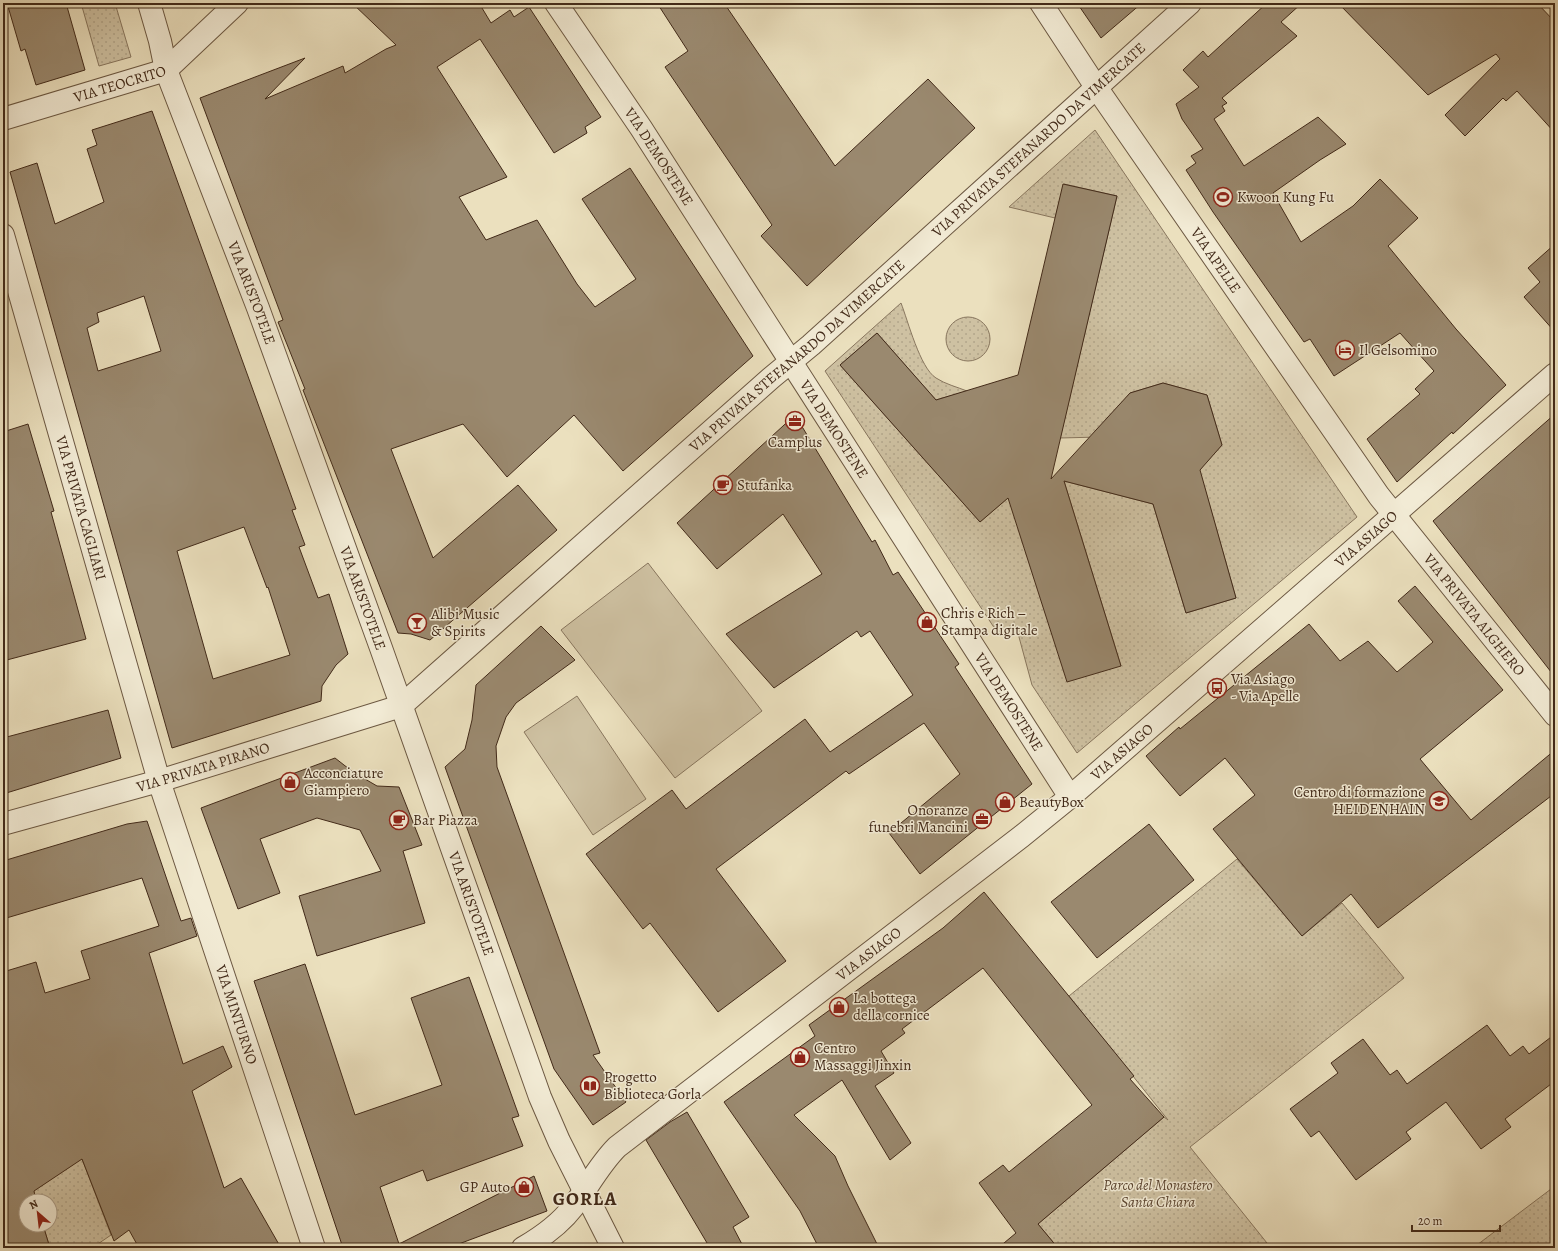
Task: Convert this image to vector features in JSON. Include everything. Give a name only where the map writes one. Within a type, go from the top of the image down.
[{"type":"street","name":"VIA ARISTOTELE","points":[[149,3],[160,41],[166,70],[258,308],[537,1091],[559,1141],[613,1248]]},
{"type":"street","name":"VIA TEOCRITO","points":[[3,119],[166,70],[237,3]]},
{"type":"street","name":"VIA DEMOSTENE","points":[[556,3],[641,128],[1070,797]]},
{"type":"street","name":"VIA APELLE","points":[[1041,3],[1096,87],[1379,496],[1394,515]]},
{"type":"street","name":"VIA PRIVATA STEFANARDO DA VIMERCATE","points":[[401,706],[810,345],[1190,3]]},
{"type":"street","name":"VIA PRIVATA CAGLIARI","points":[[3,235],[159,781]]},
{"type":"street","name":"VIA ASIAGO","points":[[523,1248],[549,1231],[573,1208],[608,1156],[626,1139],[1022,836],[1070,797],[1555,374]]},
{"type":"street","name":"VIA PRIVATA ALGHERO","points":[[1394,515],[1555,715]]},
{"type":"street","name":"VIA PRIVATA PIRANO","points":[[3,824],[159,781],[401,706]]},
{"type":"street","name":"VIA MINTURNO","points":[[159,781],[314,1248]]},
{"type":"green space","points":[[81,3],[115,3],[131,57],[99,66]]},
{"type":"green space","points":[[1095,130],[1357,517],[1077,753],[1032,685],[1016,626],[997,632],[825,371],[901,303],[920,355],[930,373],[943,382],[967,391],[936,400],[877,333],[840,365],[980,522],[1008,498],[1121,666],[1064,481],[1153,504],[1186,613],[1236,598],[1204,486],[1191,479],[1222,445],[1207,395],[1163,383],[1130,393],[1100,437],[1060,438],[1117,196],[1064,184],[1055,218],[1009,207]]},
{"type":"green space","points":[[964,317],[972,317],[977,318],[984,323],[989,330],[989,348],[984,355],[977,360],[964,361],[956,358],[949,351],[946,343],[946,335],[949,327],[956,320]]},
{"type":"green space","points":[[648,563],[762,711],[675,778],[561,630]]},
{"type":"green space","points":[[577,696],[646,799],[593,835],[524,732]]},
{"type":"green space","name":"Parco del Monastero Santa Chiara","points":[[1237,859],[1302,936],[1342,903],[1404,978],[1190,1147],[1271,1248],[1058,1248],[1038,1224],[1164,1117],[1168,1120],[1069,996]]},
{"type":"green space","points":[[82,1159],[111,1235],[92,1248],[50,1248],[45,1233],[58,1233],[58,1193],[34,1193],[30,1180]]},
{"type":"green space","points":[[1555,1186],[1555,1248],[1473,1248]]},
{"type":"building","points":[[7,3],[66,3],[85,70],[36,85],[25,49],[21,51]]},
{"type":"building","points":[[352,3],[479,3],[491,23],[510,10],[514,17],[529,7],[601,117],[585,127],[587,133],[554,153],[480,39],[437,67],[507,177],[459,197],[486,240],[537,220],[577,284],[595,307],[636,279],[582,199],[630,168],[753,356],[623,471],[574,415],[507,477],[463,424],[391,449],[433,558],[518,485],[557,530],[430,640],[411,634],[398,633],[303,390],[305,389],[278,322],[283,320],[200,98],[305,58],[265,99],[343,66],[345,73],[386,49],[396,45]]},
{"type":"building","points":[[657,3],[724,3],[835,166],[928,79],[975,128],[807,286],[761,236],[772,225],[665,67],[688,51]]},
{"type":"building","points":[[1077,3],[1142,3],[1101,38]]},
{"type":"building","points":[[1267,3],[1302,3],[1281,22],[1297,36],[1222,98],[1227,103],[1222,106],[1225,111],[1214,119],[1244,166],[1318,117],[1346,144],[1320,160],[1273,193],[1301,242],[1353,206],[1380,179],[1418,218],[1388,246],[1456,329],[1506,385],[1453,434],[1452,432],[1397,482],[1367,439],[1420,394],[1415,389],[1434,371],[1400,333],[1334,376],[1310,339],[1304,342],[1213,212],[1186,170],[1196,163],[1191,156],[1203,149],[1182,119],[1176,104],[1199,87],[1183,70],[1203,51],[1208,57]]},
{"type":"building","points":[[1338,3],[1537,3],[1555,22],[1555,133],[1517,91],[1506,101],[1503,98],[1465,136],[1445,115],[1500,59],[1496,54],[1428,95]]},
{"type":"building","points":[[152,111],[296,509],[292,510],[305,545],[299,547],[318,598],[329,594],[348,654],[336,665],[322,686],[321,701],[172,748],[10,172],[37,163],[55,224],[104,202],[87,149],[97,145],[92,130]],"holes":[[[144,296],[161,351],[98,371],[87,328],[99,322],[97,313]],[[244,527],[267,588],[268,587],[290,655],[213,679],[177,551]]]},
{"type":"building","points":[[1063,184],[1117,196],[1051,479],[1130,393],[1163,383],[1207,395],[1222,445],[1200,470],[1236,598],[1186,613],[1153,504],[1064,481],[1121,666],[1067,682],[1008,498],[980,522],[840,365],[877,333],[936,400],[1018,375]]},
{"type":"building","points":[[1555,244],[1555,332],[1524,297],[1540,282],[1528,268]]},
{"type":"building","points":[[1555,414],[1555,677],[1433,521]]},
{"type":"building","points":[[795,415],[872,542],[875,540],[893,575],[898,572],[959,664],[955,667],[1032,784],[920,874],[889,833],[960,774],[924,723],[849,774],[846,771],[716,869],[786,961],[718,1012],[650,923],[643,929],[586,854],[672,790],[686,809],[805,719],[830,752],[913,695],[870,631],[861,637],[857,631],[774,688],[726,634],[822,574],[783,514],[717,569],[677,523]]},
{"type":"building","points":[[28,424],[54,511],[51,512],[86,639],[3,661],[3,432]]},
{"type":"building","points":[[1415,586],[1503,690],[1420,759],[1471,820],[1555,750],[1555,793],[1378,928],[1351,894],[1302,936],[1213,829],[1255,795],[1225,758],[1180,796],[1146,756],[1179,727],[1180,729],[1309,624],[1340,661],[1368,641],[1397,672],[1433,642],[1398,601]]},
{"type":"building","points":[[541,626],[575,660],[516,703],[506,717],[496,746],[497,767],[600,1053],[593,1055],[626,1102],[593,1125],[554,1069],[445,767],[465,749],[472,720],[476,685]]},
{"type":"building","points":[[108,710],[121,758],[3,794],[3,738]]},
{"type":"building","points":[[335,758],[353,772],[377,786],[399,787],[422,845],[403,851],[425,923],[317,956],[299,896],[381,871],[360,830],[317,818],[260,839],[280,893],[238,909],[201,808]]},
{"type":"building","points":[[147,821],[181,921],[191,918],[197,936],[149,953],[183,1064],[223,1046],[232,1067],[192,1091],[224,1188],[241,1178],[281,1248],[139,1248],[129,1230],[114,1241],[82,1159],[34,1191],[34,1193],[18,1193],[18,1233],[45,1233],[50,1248],[3,1248],[3,972],[36,962],[45,993],[90,979],[81,951],[159,926],[142,878],[3,919],[3,861],[127,824]]},
{"type":"building","points":[[1149,824],[1194,880],[1097,958],[1051,902]]},
{"type":"building","points":[[984,892],[1134,1076],[1130,1079],[1164,1117],[1038,1224],[1058,1248],[998,1248],[1016,1233],[979,1183],[1003,1165],[1009,1172],[1092,1105],[983,968],[902,1029],[905,1033],[881,1051],[894,1073],[875,1086],[911,1143],[890,1160],[842,1080],[794,1115],[835,1156],[848,1186],[879,1248],[819,1248],[800,1211],[724,1102],[815,1036],[809,1025],[943,928]]},
{"type":"building","points":[[305,964],[355,1115],[442,1085],[411,998],[469,977],[519,1116],[512,1118],[523,1146],[427,1181],[423,1170],[380,1187],[399,1244],[534,1176],[547,1211],[448,1248],[343,1248],[254,981]]},
{"type":"building","points":[[1487,1025],[1510,1056],[1523,1046],[1529,1054],[1555,1034],[1555,1081],[1505,1119],[1511,1127],[1481,1149],[1446,1102],[1406,1132],[1411,1139],[1356,1180],[1319,1131],[1311,1137],[1290,1109],[1338,1073],[1331,1063],[1363,1039],[1390,1075],[1397,1070],[1407,1084]]},
{"type":"building","points":[[687,1112],[749,1217],[733,1227],[744,1248],[710,1248],[646,1140],[670,1122]]},
{"type":"place","name":"Kwoon Kung Fu","points":[[1223,197]]},
{"type":"place","name":"Il Gelsomino","points":[[1345,350]]},
{"type":"place","name":"Camplus","points":[[795,421]]},
{"type":"place","name":"Stufanka","points":[[723,485]]},
{"type":"place","name":"Chris e Rich – Stampa digitale","points":[[927,622]]},
{"type":"place","name":"Alibi Music & Spirits","points":[[417,623]]},
{"type":"place","name":"Via Asiago - Via Apelle","points":[[1217,688]]},
{"type":"place","name":"Acconciature Giampiero","points":[[290,782]]},
{"type":"place","name":"Centro di formazione HEIDENHAIN","points":[[1439,801]]},
{"type":"place","name":"BeautyBox","points":[[1005,802]]},
{"type":"place","name":"Onoranze funebri Mancini","points":[[982,819]]},
{"type":"place","name":"Bar Piazza","points":[[399,820]]},
{"type":"place","name":"La bottega della cornice","points":[[839,1007]]},
{"type":"place","name":"Centro Massaggi Jinxin","points":[[800,1057]]},
{"type":"place","name":"Progetto Biblioteca Gorla","points":[[590,1086]]},
{"type":"place","name":"GP Auto","points":[[524,1187]]},
{"type":"district","name":"GORLA","points":[[585,1198]]}]
